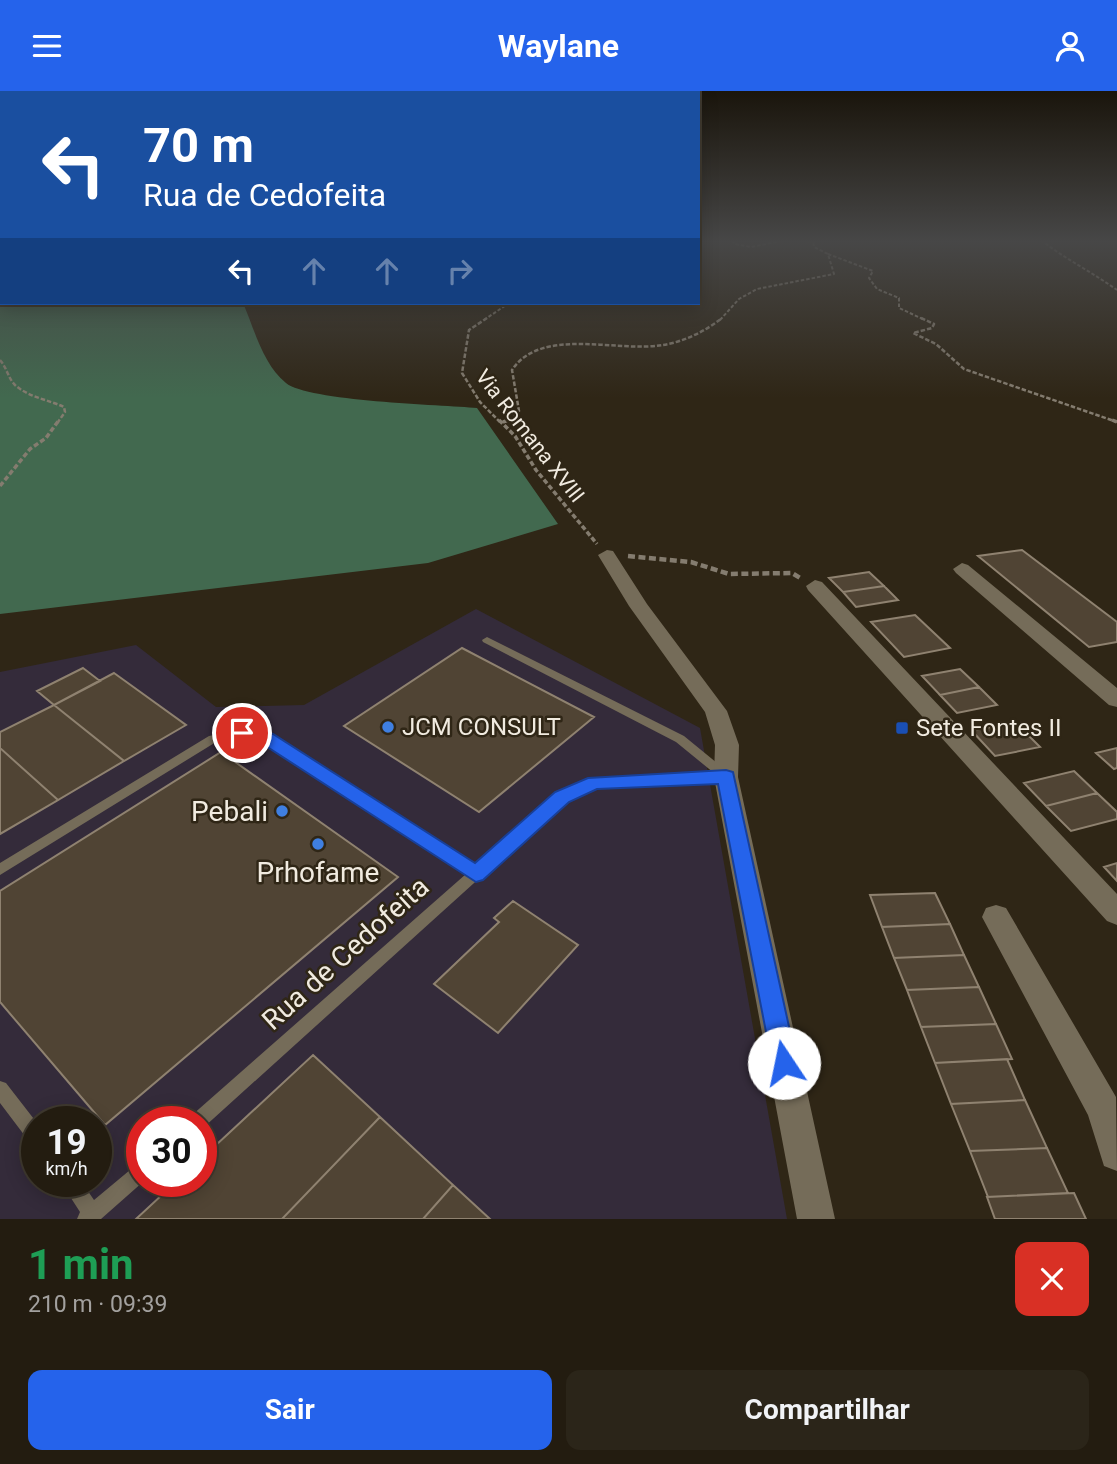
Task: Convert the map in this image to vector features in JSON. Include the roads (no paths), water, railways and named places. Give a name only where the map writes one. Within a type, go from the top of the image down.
[{"type":"street","points":[[607,555],[639,606],[716,711],[727,745],[726,777],[816,1219]]},
{"type":"street","points":[[961,569],[1117,700]]},
{"type":"street","points":[[815,586],[1117,913]]},
{"type":"street","points":[[996,917],[1104,1109],[1117,1153]]},
{"type":"lane","points":[[486,640],[680,739],[726,777]]},
{"type":"lane","points":[[0,870],[213,739],[242,733],[267,738],[476,874]]},
{"type":"lane","name":"Rua de Cedofeita","points":[[215,1106],[562,797],[595,783],[726,777]]},
{"type":"lane","points":[[0,1089],[21,1117]]},
{"type":"lane","points":[[78,1197],[90,1217],[126,1185]]},
{"type":"place","name":"JCM CONSULT","points":[[388,727]]},
{"type":"place","name":"Sete Fontes II","points":[[902,728]]},
{"type":"place","name":"Pebali","points":[[282,811]]},
{"type":"place","name":"Prhofame","points":[[318,844]]}]
